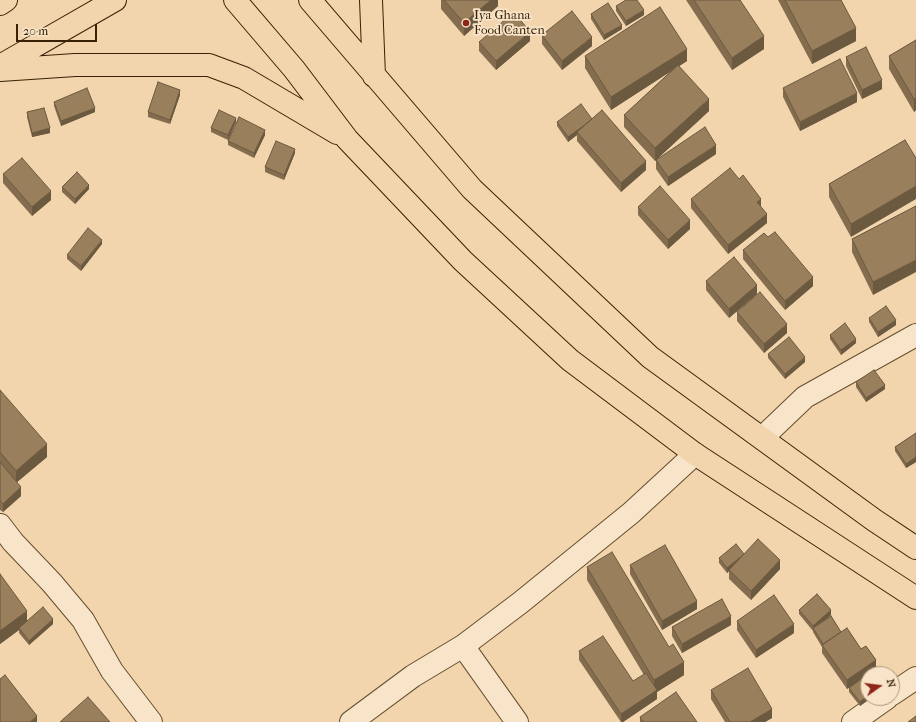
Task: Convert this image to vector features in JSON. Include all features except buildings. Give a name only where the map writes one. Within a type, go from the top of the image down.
[{"type":"main road","points":[[0,4],[6,0]]},
{"type":"main road","points":[[0,66],[115,0]]},
{"type":"main road","points":[[235,0],[294,69],[347,139],[462,261],[570,360],[695,454],[916,598]]},
{"type":"main road","points":[[310,0],[472,189],[650,357],[916,548]]},
{"type":"main road","points":[[371,0],[374,76]]},
{"type":"main road","points":[[0,70],[75,65],[209,65],[244,78],[347,139]]},
{"type":"street","points":[[762,438],[805,396],[916,335]]},
{"type":"street","points":[[352,722],[413,676],[463,646],[631,513],[695,454]]},
{"type":"street","points":[[0,525],[13,542],[52,583],[83,620],[112,671],[151,722]]},
{"type":"street","points":[[463,646],[517,722]]},
{"type":"street","points":[[900,689],[916,678]]},
{"type":"street","points":[[853,722],[876,706]]},
{"type":"place","name":"Iya Ghana Food Canten","points":[[466,23]]}]
